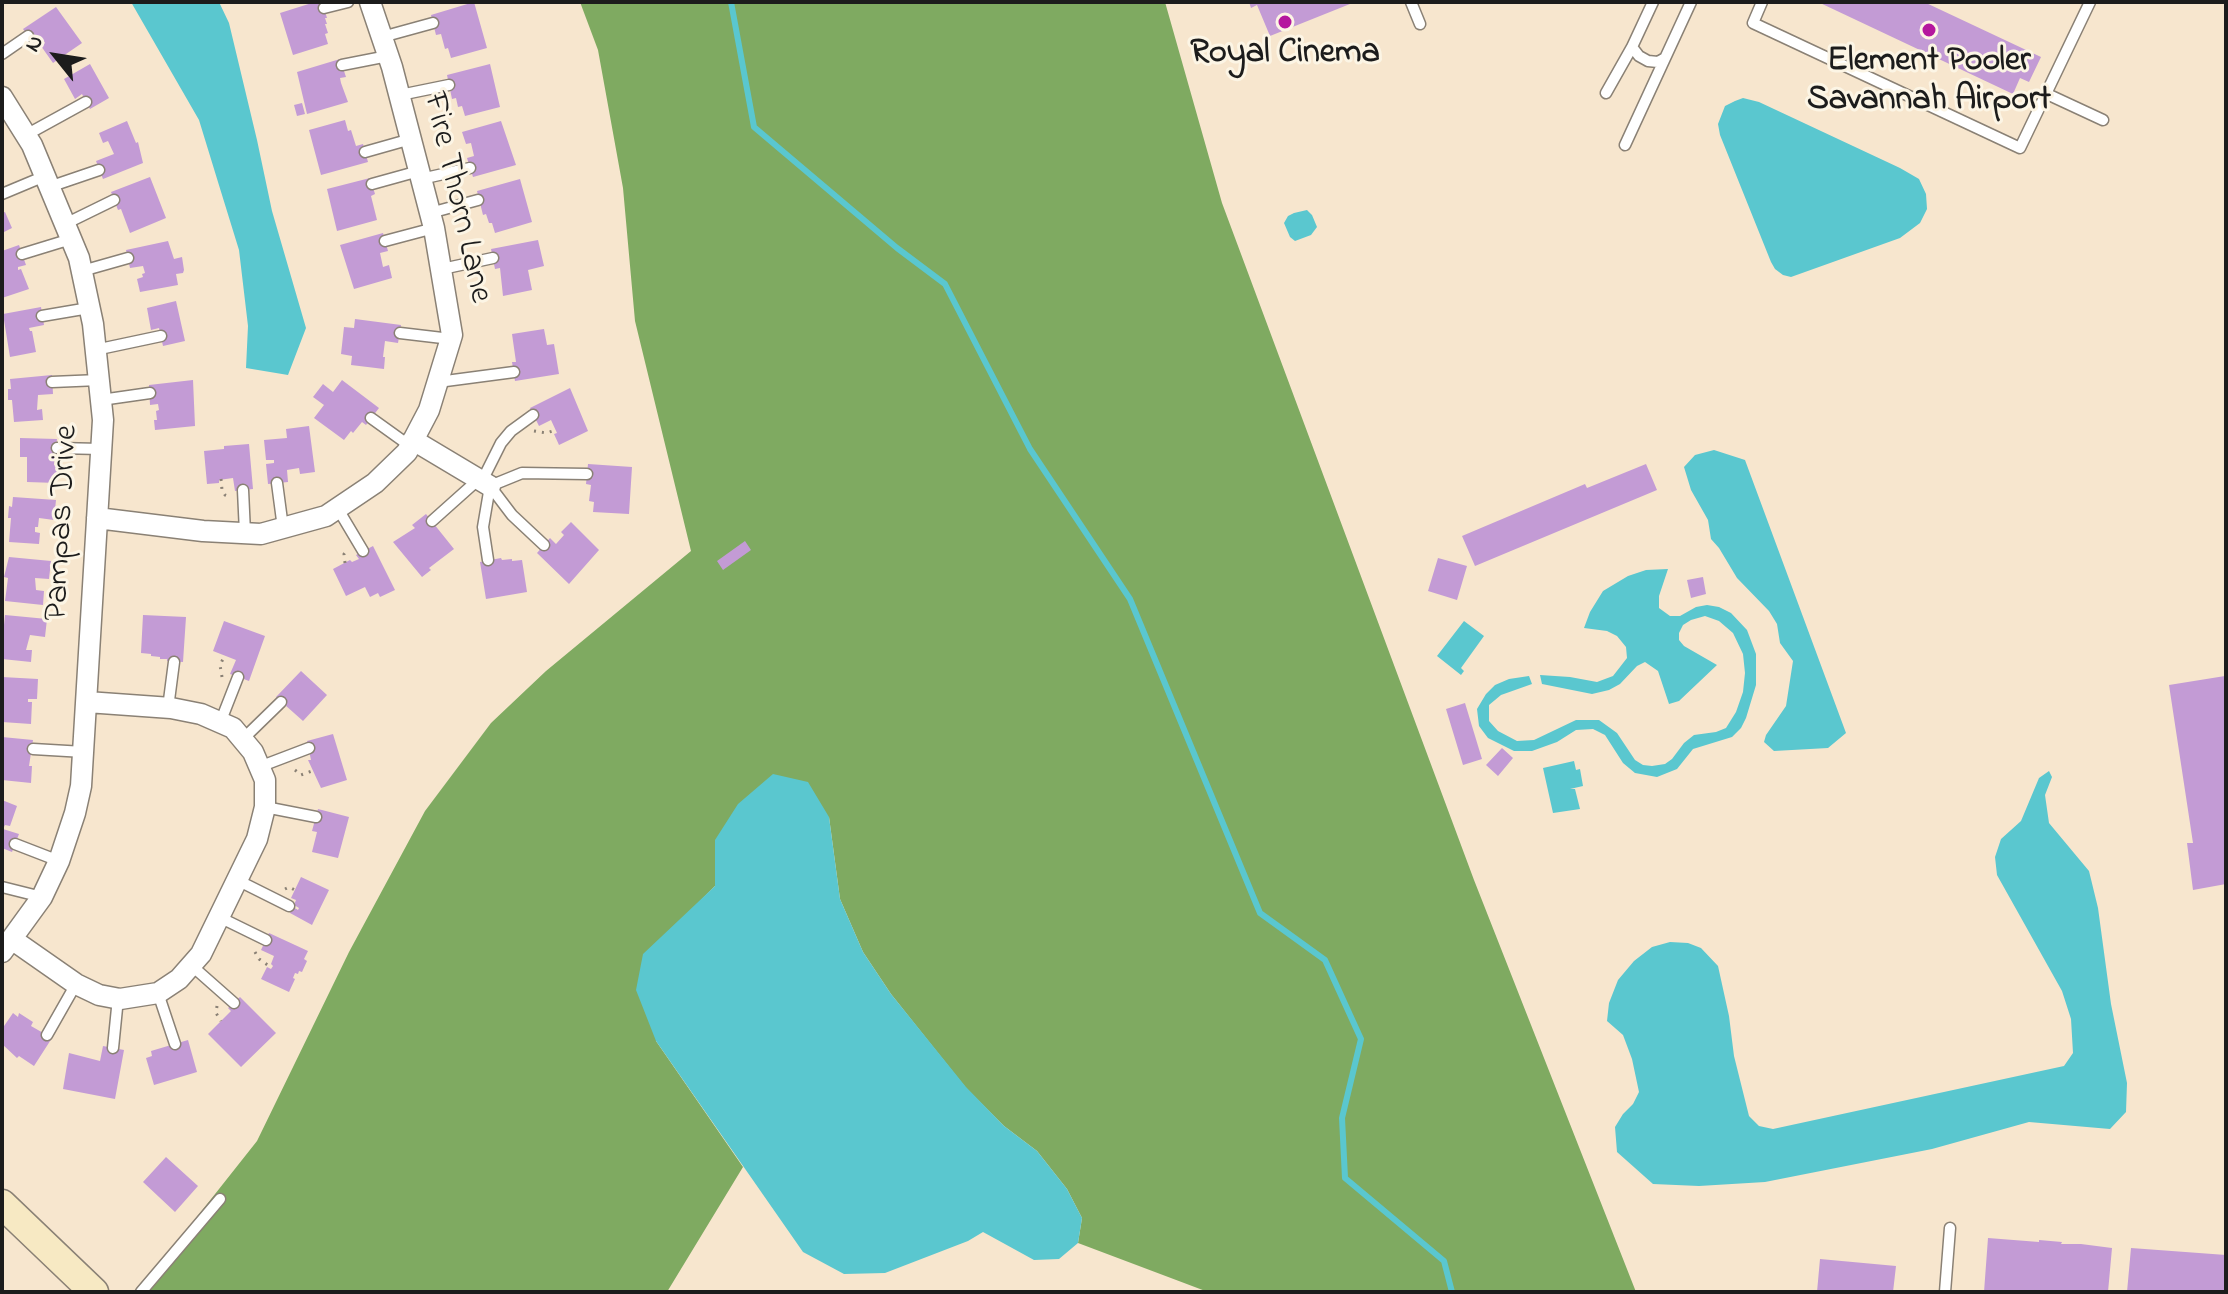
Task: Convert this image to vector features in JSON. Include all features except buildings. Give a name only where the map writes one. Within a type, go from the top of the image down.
[{"type":"street","name":"Fire Thorn Lane","points":[[97,518],[203,531],[261,534],[326,516],[338,509],[375,483],[407,452],[412,443],[429,410],[452,335],[432,220],[373,3]]},
{"type":"street","name":"Pampas Drive","points":[[2,97],[8,119],[32,145],[79,258],[89,308],[103,420],[81,786],[59,861],[42,897],[7,946]]},
{"type":"street","points":[[412,443],[484,482]]},
{"type":"street","points":[[7,946],[99,995],[118,998],[158,993],[179,979],[201,954],[257,839],[265,807],[265,780],[253,752],[233,728],[201,714],[168,708],[87,702]]},
{"type":"street","points":[[2,1204],[94,1292]]},
{"type":"lane","points":[[324,8],[348,2]]},
{"type":"lane","points":[[1411,2],[1420,24]]},
{"type":"lane","points":[[1606,93],[1653,2]]},
{"type":"lane","points":[[1625,145],[1691,2]]},
{"type":"lane","points":[[1762,2],[1753,23],[2020,148],[2090,2]]},
{"type":"lane","points":[[342,65],[433,23]]},
{"type":"lane","points":[[2,54],[28,36]]},
{"type":"lane","points":[[1632,47],[1648,61],[1658,62],[1665,58]]},
{"type":"lane","points":[[400,95],[449,85]]},
{"type":"lane","points":[[2047,94],[2103,120]]},
{"type":"lane","points":[[26,135],[86,102]]},
{"type":"lane","points":[[365,152],[411,139]]},
{"type":"lane","points":[[372,184],[470,168]]},
{"type":"lane","points":[[2,194],[99,170]]},
{"type":"lane","points":[[22,254],[68,231],[114,200]]},
{"type":"lane","points":[[385,241],[478,200]]},
{"type":"lane","points":[[82,271],[128,258]]},
{"type":"lane","points":[[442,269],[493,258]]},
{"type":"lane","points":[[42,316],[89,308]]},
{"type":"lane","points":[[400,333],[451,339]]},
{"type":"lane","points":[[95,350],[161,336]]},
{"type":"lane","points":[[438,382],[514,372]]},
{"type":"lane","points":[[52,382],[100,390],[150,393]]},
{"type":"lane","points":[[488,560],[483,527],[484,482],[501,443],[511,431],[533,415]]},
{"type":"lane","points":[[371,418],[412,443]]},
{"type":"lane","points":[[57,448],[101,449]]},
{"type":"lane","points":[[432,521],[484,482],[522,473],[587,474]]},
{"type":"lane","points":[[484,482],[512,515],[544,545]]},
{"type":"lane","points":[[277,483],[283,528]]},
{"type":"lane","points":[[243,490],[245,533]]},
{"type":"lane","points":[[338,509],[363,551]]},
{"type":"lane","points":[[168,708],[174,662]]},
{"type":"lane","points":[[220,723],[238,677]]},
{"type":"lane","points":[[243,739],[281,702]]},
{"type":"lane","points":[[259,767],[309,748]]},
{"type":"lane","points":[[33,749],[84,752]]},
{"type":"lane","points":[[265,807],[316,817]]},
{"type":"lane","points":[[15,844],[59,861]]},
{"type":"lane","points":[[237,880],[289,906]]},
{"type":"lane","points":[[2,887],[42,897]]},
{"type":"lane","points":[[219,917],[266,940]]},
{"type":"lane","points":[[191,965],[234,1003]]},
{"type":"lane","points":[[47,1035],[76,984]]},
{"type":"lane","points":[[158,993],[175,1044]]},
{"type":"lane","points":[[113,1048],[118,998]]},
{"type":"lane","points":[[141,1292],[220,1199]]},
{"type":"lane","points":[[1945,1292],[1950,1228]]},
{"type":"green space","points":[[580,2],[1165,2],[1222,203],[1474,880],[1636,1292],[1208,1292],[1078,1243],[1082,1218],[1067,1189],[1037,1151],[1004,1126],[965,1087],[891,994],[863,952],[840,899],[829,817],[716,840],[715,886],[688,913],[656,1041],[743,1167],[667,1292],[150,1292],[143,1285],[257,1141],[349,952],[425,811],[491,723],[546,671],[691,551],[635,321],[623,188],[598,50]]},
{"type":"water","points":[[131,2],[219,2],[229,23],[272,211],[306,328],[288,375],[246,368],[248,326],[239,250],[199,120]]},
{"type":"water","points":[[1743,98],[1759,102],[1919,179],[1926,194],[1927,209],[1920,223],[1900,238],[1791,277],[1783,275],[1771,262],[1720,135],[1718,124],[1725,106]]},
{"type":"water","points":[[1307,210],[1317,227],[1311,235],[1295,241],[1284,223],[1288,216]]},
{"type":"water","points":[[1714,450],[1745,460],[1846,733],[1828,748],[1774,751],[1764,742],[1786,706],[1793,661],[1780,643],[1777,624],[1769,611],[1737,578],[1711,539],[1708,520],[1691,490],[1684,467],[1695,455]]},
{"type":"water","points":[[1668,569],[1659,596],[1659,608],[1670,616],[1680,616],[1696,607],[1719,607],[1731,613],[1747,630],[1756,654],[1756,685],[1746,718],[1732,737],[1693,749],[1677,769],[1657,777],[1635,773],[1623,763],[1605,735],[1593,729],[1576,730],[1557,742],[1532,751],[1514,751],[1488,738],[1479,726],[1477,709],[1486,694],[1495,685],[1509,679],[1529,676],[1532,684],[1501,695],[1489,705],[1489,721],[1498,731],[1517,741],[1534,740],[1576,720],[1599,720],[1617,733],[1635,760],[1652,766],[1665,764],[1672,759],[1694,735],[1726,728],[1743,692],[1743,654],[1733,633],[1719,621],[1705,616],[1683,625],[1679,640],[1717,665],[1679,701],[1669,704],[1658,671],[1645,662],[1620,684],[1592,694],[1542,684],[1540,675],[1597,682],[1613,676],[1627,658],[1626,647],[1617,636],[1607,631],[1584,628],[1590,612],[1603,591],[1628,576],[1646,570]]},
{"type":"water","points":[[1464,621],[1484,636],[1461,668],[1464,671],[1461,675],[1437,656]]},
{"type":"water","points":[[1574,761],[1576,770],[1580,769],[1583,786],[1570,789],[1575,789],[1580,809],[1553,813],[1543,768]]},
{"type":"water","points":[[2049,771],[2052,777],[2045,795],[2049,823],[2089,871],[2098,908],[2111,1004],[2127,1083],[2126,1112],[2110,1129],[2029,1122],[1932,1149],[1765,1182],[1699,1186],[1653,1184],[1617,1152],[1615,1127],[1639,1092],[1623,1035],[1607,1021],[1609,1003],[1618,980],[1634,961],[1652,947],[1670,942],[1688,943],[1701,948],[1718,966],[1734,1056],[1749,1116],[1759,1126],[1773,1129],[2064,1066],[2073,1053],[2071,1019],[2062,991],[1997,875],[1995,857],[2001,839],[2021,821],[2039,778]]},
{"type":"water","points":[[773,774],[808,782],[829,817],[840,899],[863,952],[891,994],[966,1087],[1004,1126],[1037,1151],[1067,1189],[1082,1218],[1078,1243],[1059,1259],[1034,1260],[983,1232],[968,1241],[885,1273],[844,1274],[803,1252],[656,1041],[636,990],[643,954],[715,886],[715,840],[738,804]]},
{"type":"waterway","points":[[731,2],[754,127],[897,248],[945,284],[1030,449],[1130,599],[1260,913],[1325,960],[1361,1039],[1342,1118],[1345,1178],[1444,1261],[1452,1292]]},
{"type":"place","name":"Royal Cinema","points":[[1285,22]]},
{"type":"place","name":"Element Pooler Savannah Airport","points":[[1929,30]]}]
